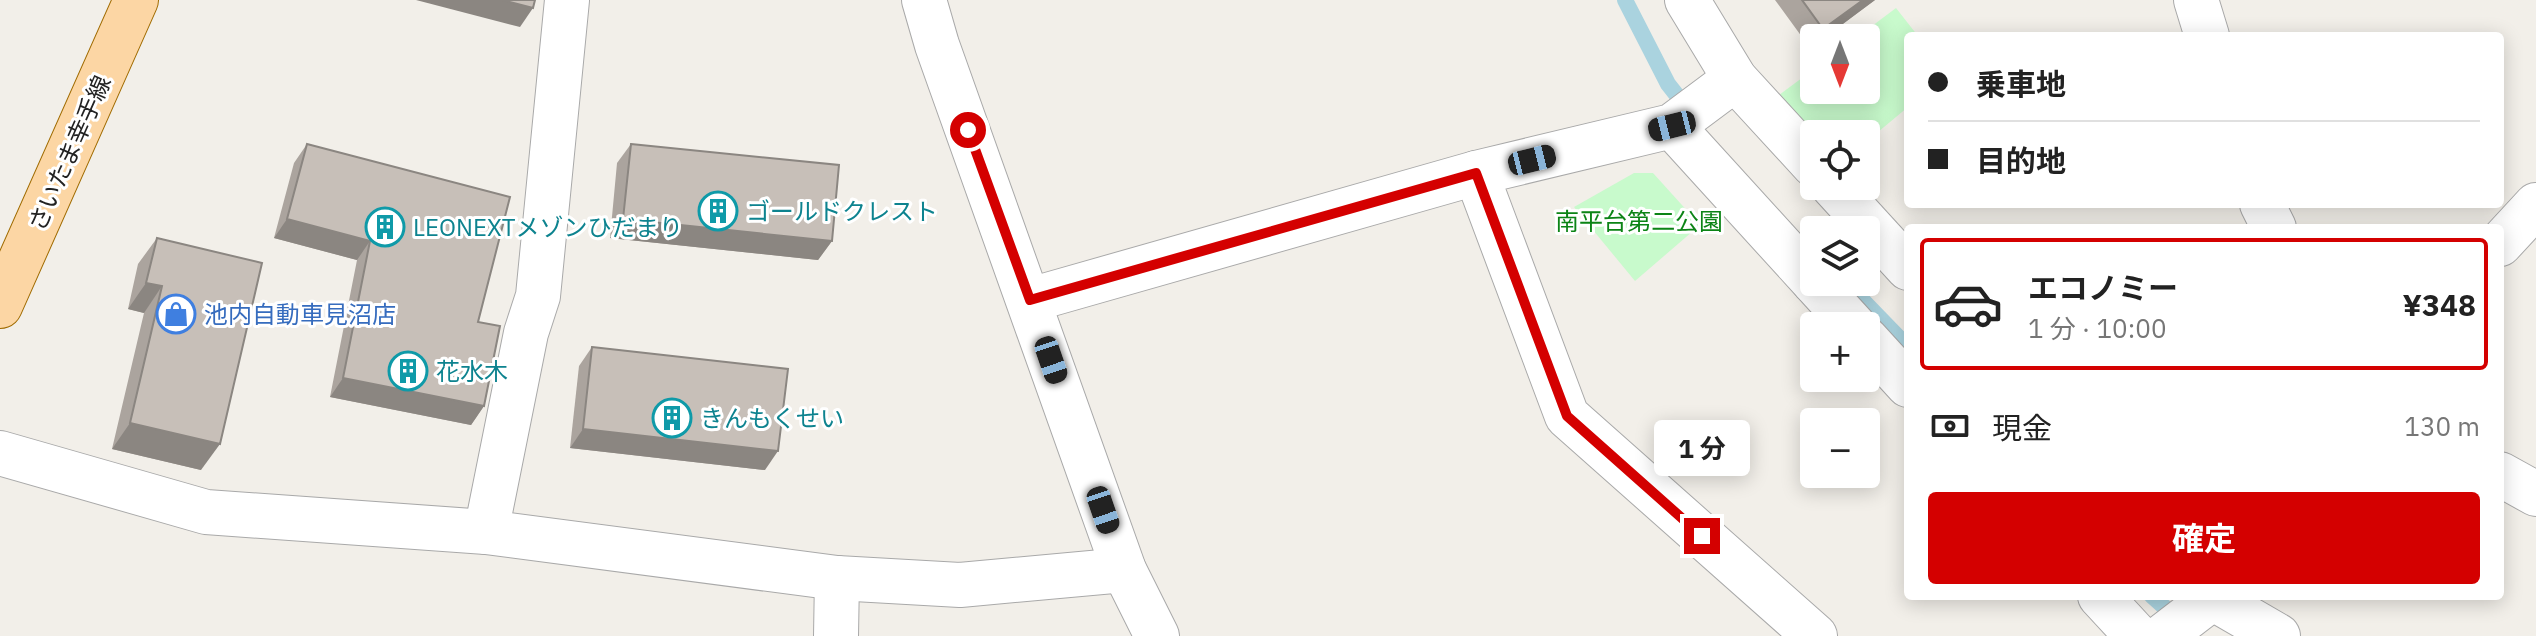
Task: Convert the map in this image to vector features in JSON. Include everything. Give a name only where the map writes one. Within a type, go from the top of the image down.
[{"type":"main road","name":"さいたま幸手線","points":[[0,306],[136,0]]},
{"type":"street","points":[[486,532],[526,333],[538,296],[567,0]]},
{"type":"street","points":[[924,0],[937,45],[1124,570],[1157,636]]},
{"type":"street","points":[[1687,0],[1697,108],[1800,261]]},
{"type":"street","points":[[2196,0],[2206,32]]},
{"type":"street","points":[[1030,300],[1697,108],[1800,158]]},
{"type":"street","points":[[1476,173],[1567,416],[1815,636]]},
{"type":"street","points":[[1846,200],[1904,264]]},
{"type":"street","points":[[2504,240],[2536,205]]},
{"type":"street","points":[[1827,296],[1841,312]]},
{"type":"street","points":[[1880,354],[1904,381]]},
{"type":"street","points":[[0,453],[206,512],[486,532],[837,578],[960,585],[1124,570]]},
{"type":"street","points":[[2504,476],[2536,494]]},
{"type":"street","points":[[836,636],[837,578]]},
{"type":"street","points":[[2104,600],[2137,636]]},
{"type":"street","points":[[2198,608],[2278,636]]},
{"type":"green space","points":[[1896,8],[1915,32],[1904,32],[1904,110],[1880,130],[1880,120],[1800,120],[1800,123],[1771,101],[1800,79],[1800,104],[1880,104],[1880,24],[1875,24]]},
{"type":"green space","name":"南平台第二公園","points":[[1634,173],[1653,173],[1700,225],[1635,281],[1574,207]]},
{"type":"building","points":[[502,0],[535,0],[533,8]]},
{"type":"building","points":[[1802,0],[1863,0],[1830,24],[1819,24]]},
{"type":"building","points":[[307,144],[510,197],[478,322],[500,326],[484,406],[343,378],[370,241],[287,219]]},
{"type":"building","name":"ゴールドクレスト","points":[[631,144],[839,165],[832,241],[623,219]]},
{"type":"building","points":[[157,238],[262,263],[220,444],[130,423],[162,286],[146,283]]},
{"type":"building","name":"きんもくせい","points":[[592,347],[788,369],[778,451],[583,429]]},
{"type":"waterway","points":[[1625,0],[1668,84],[1690,112]]},
{"type":"waterway","points":[[1859,296],[1904,343]]},
{"type":"waterway","points":[[2156,600],[2181,622]]},
{"type":"place","name":"ゴールドクレスト","points":[[718,211]]},
{"type":"place","name":"LEONEXTメゾンひだまり","points":[[385,227]]},
{"type":"place","name":"池内自動車見沼店","points":[[176,314]]},
{"type":"place","name":"花水木","points":[[408,371]]},
{"type":"place","name":"きんもくせい","points":[[672,418]]},
{"type":"route","points":[[968,130],[1030,300],[1476,173],[1567,416],[1702,536]]}]
